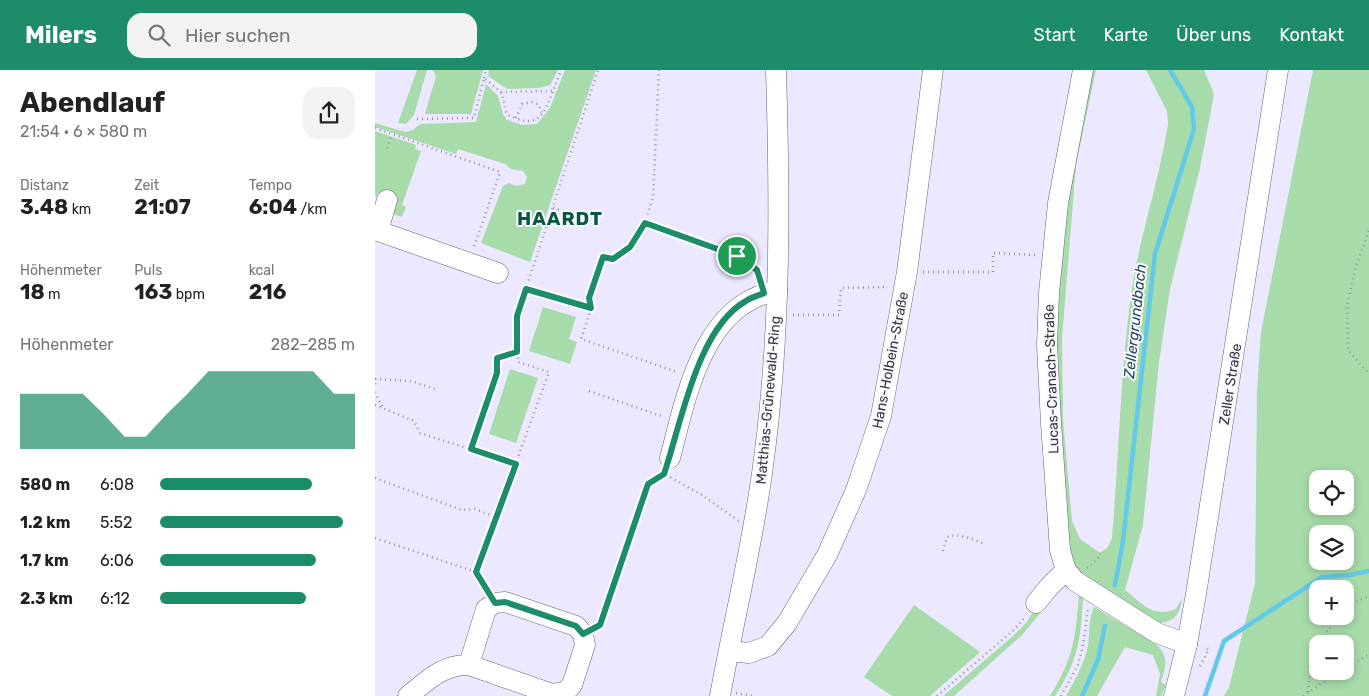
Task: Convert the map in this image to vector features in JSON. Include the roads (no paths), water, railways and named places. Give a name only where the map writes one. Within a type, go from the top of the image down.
[{"type":"street","name":"Matthias-Grünewald-Ring","points":[[720,696],[763,466],[776,316],[771,292],[779,182],[776,70]]},
{"type":"street","name":"Hans-Holbein-Straße","points":[[729,651],[749,653],[768,646],[787,623],[827,555],[855,490],[881,416],[904,286],[933,70]]},
{"type":"street","name":"Lucas-Cranach-Straße","points":[[1066,570],[1059,540],[1047,345],[1049,293],[1058,203],[1083,70]]},
{"type":"street","name":"Zeller Straße","points":[[1174,696],[1187,644],[1227,408],[1277,70]]},
{"type":"street","points":[[380,202],[376,230],[498,273]]},
{"type":"street","points":[[667,466],[693,378],[713,337],[730,314],[745,301],[771,292]]},
{"type":"street","points":[[1036,603],[1047,588],[1066,570],[1075,581],[1093,594],[1157,633],[1187,644]]},
{"type":"street","points":[[408,696],[439,672],[455,665],[469,665],[552,694],[565,692],[572,684],[585,645],[583,634],[576,626],[505,602],[495,603],[486,609],[469,665]]},
{"type":"waterway","name":"Zellergrundbach","points":[[1115,585],[1123,541],[1155,254],[1194,129],[1192,107],[1170,70]]},
{"type":"waterway","points":[[1205,696],[1224,641],[1322,577],[1350,575],[1369,571]]},
{"type":"waterway","name":"Zellergrundbach","points":[[1082,696],[1098,660],[1105,626]]},
{"type":"district","name":"HAARDT","points":[[560,218]]}]
